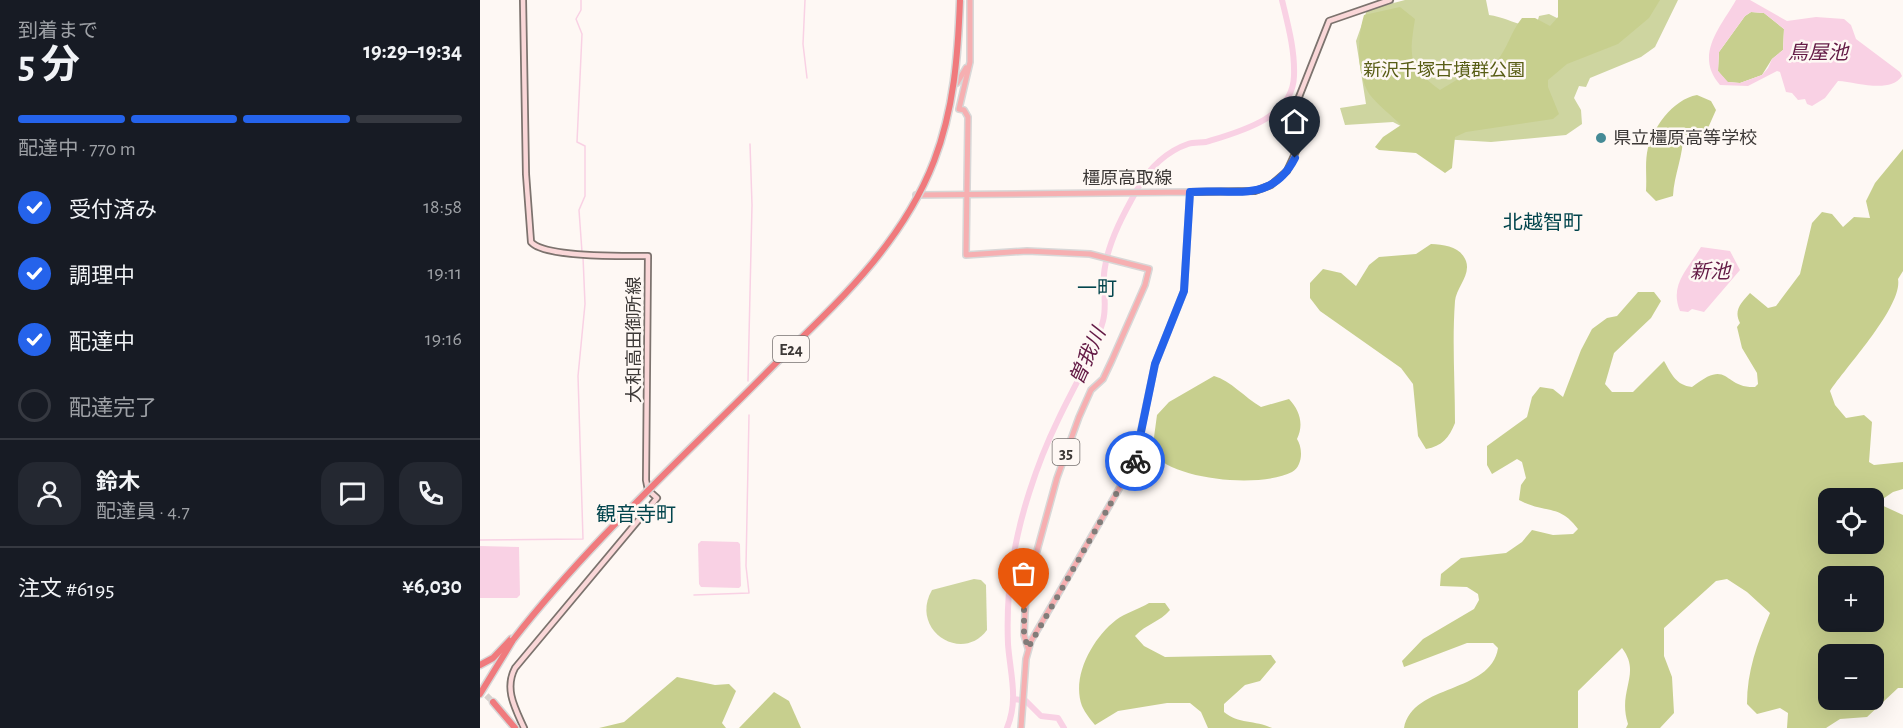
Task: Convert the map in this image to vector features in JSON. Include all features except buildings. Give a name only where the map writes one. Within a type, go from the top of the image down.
[{"type":"highway","name":"E24","points":[[480,686],[513,639],[561,582],[854,285],[900,228],[924,185],[945,126],[955,81],[960,0]]},
{"type":"highway","points":[[480,665],[493,658],[513,639]]},
{"type":"highway","points":[[480,694],[513,639]]},
{"type":"highway","points":[[510,728],[492,703],[515,728]]},
{"type":"main road","name":"大和高田御所線","points":[[523,0],[526,174],[531,242],[540,247],[585,255],[648,256],[646,480],[648,490],[657,498],[515,668],[511,679],[511,698],[524,728]]},
{"type":"main road","name":"橿原高取線","points":[[970,0],[970,64],[959,109],[964,110],[968,117],[966,255],[1027,251],[1103,256],[1149,269],[1112,360],[1103,379],[1091,390],[1079,417],[1057,478],[1026,591],[1024,635],[1028,648],[1021,728]]},
{"type":"main road","points":[[1190,192],[1255,191],[1280,179],[1292,165],[1297,152],[1297,102],[1329,21],[1390,0]]},
{"type":"main road","name":"橿原高取線","points":[[957,83],[967,65],[970,49]]},
{"type":"main road","name":"橿原高取線","points":[[916,195],[1190,192],[1184,291],[1155,364],[1134,463],[1028,648]]},
{"type":"green space","name":"新沢千塚古墳群公園","points":[[1405,0],[1486,0],[1489,15],[1536,27],[1539,16],[1549,14],[1559,19],[1567,0],[1678,0],[1655,47],[1641,57],[1590,78],[1586,87],[1579,86],[1574,98],[1581,110],[1582,124],[1566,135],[1491,142],[1424,138],[1393,122],[1345,125],[1340,108],[1366,104],[1356,41],[1367,10]]},
{"type":"green space","points":[[1558,0],[1660,0],[1649,18],[1618,44],[1567,64],[1548,80],[1548,87],[1559,114],[1553,119],[1466,132],[1455,137],[1452,168],[1445,173],[1416,153],[1379,150],[1375,147],[1383,137],[1401,125],[1381,107],[1365,86],[1359,56],[1364,15],[1400,7],[1415,19],[1412,43],[1413,60],[1429,82],[1440,90],[1486,62],[1496,62],[1522,18],[1535,18],[1550,26],[1558,17]]},
{"type":"green space","points":[[1751,12],[1764,13],[1784,29],[1783,50],[1772,59],[1762,75],[1740,83],[1727,82],[1718,71],[1719,52],[1745,16]]},
{"type":"green space","points":[[1697,95],[1711,101],[1716,110],[1704,137],[1694,139],[1683,133],[1673,196],[1656,201],[1646,191],[1646,158],[1649,144],[1664,116],[1680,102]]},
{"type":"green space","points":[[1903,149],[1903,271],[1898,279],[1897,291],[1883,320],[1830,391],[1835,405],[1846,418],[1864,415],[1872,422],[1869,462],[1874,465],[1903,462],[1903,489],[1884,498],[1884,488],[1818,488],[1818,554],[1884,554],[1884,506],[1903,515],[1903,688],[1898,688],[1884,701],[1884,644],[1818,644],[1818,710],[1874,710],[1867,717],[1840,719],[1826,728],[1787,728],[1788,713],[1780,708],[1757,714],[1747,704],[1749,680],[1757,647],[1770,613],[1747,592],[1727,579],[1716,581],[1664,628],[1664,656],[1672,677],[1674,713],[1660,728],[1626,728],[1628,724],[1625,701],[1630,666],[1628,657],[1622,648],[1578,691],[1578,728],[1404,728],[1410,714],[1422,703],[1482,674],[1492,663],[1498,648],[1493,643],[1467,643],[1404,667],[1402,661],[1423,639],[1474,609],[1479,600],[1478,594],[1467,587],[1440,586],[1441,574],[1461,558],[1506,553],[1522,542],[1532,530],[1553,535],[1573,534],[1578,529],[1558,512],[1519,500],[1521,485],[1526,478],[1522,462],[1517,459],[1492,474],[1487,465],[1487,446],[1527,417],[1532,397],[1540,387],[1553,389],[1563,397],[1581,350],[1592,329],[1607,318],[1617,316],[1638,292],[1654,292],[1661,301],[1651,318],[1614,353],[1605,384],[1612,392],[1633,392],[1664,361],[1675,378],[1687,386],[1692,387],[1704,378],[1720,374],[1744,386],[1755,387],[1758,384],[1757,373],[1742,348],[1737,327],[1740,323],[1737,314],[1739,306],[1750,293],[1768,308],[1776,306],[1800,274],[1812,223],[1822,212],[1832,214],[1843,227],[1854,217],[1870,218],[1866,201],[1875,183]]},
{"type":"green space","points":[[1431,244],[1447,246],[1460,252],[1466,261],[1467,271],[1455,301],[1455,423],[1444,440],[1426,449],[1418,436],[1413,384],[1401,368],[1320,311],[1310,298],[1310,283],[1323,269],[1341,273],[1356,286],[1369,265],[1379,257],[1416,254]]},
{"type":"green space","points":[[1214,376],[1261,407],[1289,399],[1296,408],[1300,423],[1297,439],[1301,457],[1296,469],[1278,477],[1260,480],[1218,479],[1178,470],[1163,462],[1152,452],[1157,415],[1169,402]]},
{"type":"green space","points":[[974,579],[981,580],[986,585],[987,630],[977,640],[965,644],[953,643],[942,638],[933,629],[927,618],[927,605],[932,590]]},
{"type":"green space","points":[[1149,603],[1165,603],[1170,610],[1135,636],[1144,646],[1165,657],[1271,655],[1276,662],[1260,681],[1245,685],[1224,704],[1224,712],[1241,720],[1272,728],[1208,728],[1201,712],[1190,703],[1167,703],[1118,711],[1095,725],[1083,709],[1079,694],[1079,682],[1086,659],[1099,637],[1116,620]]},
{"type":"green space","points":[[677,677],[715,685],[729,684],[736,691],[722,723],[726,728],[599,728],[624,722]]},
{"type":"green space","points":[[774,692],[789,701],[801,728],[739,728]]},
{"type":"water","name":"鳥屋池","points":[[1736,0],[1750,0],[1787,21],[1816,17],[1844,19],[1851,25],[1856,39],[1900,72],[1902,76],[1890,85],[1881,86],[1838,81],[1825,98],[1812,106],[1807,104],[1805,99],[1798,100],[1792,93],[1786,92],[1780,72],[1777,71],[1748,86],[1720,85],[1709,63],[1709,52],[1717,31]],"holes":[[[1751,12],[1764,13],[1784,29],[1783,50],[1772,59],[1762,75],[1740,83],[1728,82],[1718,71],[1719,52],[1745,16]]]},
{"type":"water","name":"新池","points":[[1701,247],[1730,251],[1740,270],[1704,312],[1692,309],[1688,312],[1680,311],[1677,302],[1678,285]]},
{"type":"water","points":[[701,541],[738,542],[740,544],[741,586],[739,588],[701,587],[698,544]]},
{"type":"water","points":[[480,546],[519,547],[520,595],[517,598],[480,598]]},
{"type":"waterway","points":[[581,0],[581,10],[576,19],[582,34],[577,142],[585,146],[585,196],[579,210],[582,252]]},
{"type":"waterway","points":[[805,0],[803,44],[807,78]]},
{"type":"waterway","name":"曽我川","points":[[1007,728],[1011,717],[1013,696],[1008,644],[1008,605],[1019,530],[1029,492],[1043,454],[1099,334],[1105,307],[1104,274],[1114,236],[1142,181],[1166,156],[1188,144],[1206,142],[1248,128],[1274,113],[1284,103],[1291,90],[1294,66],[1291,38],[1282,0]]},
{"type":"waterway","points":[[748,381],[752,205],[750,144]]},
{"type":"waterway","points":[[480,540],[583,539],[578,376],[585,304],[583,257]]},
{"type":"waterway","points":[[694,595],[749,593],[746,566],[749,415]]},
{"type":"waterway","points":[[1014,699],[1026,701],[1041,716],[1058,718],[1064,728]]},
{"type":"tunnel","points":[[480,689],[493,702]]},
{"type":"way so far","points":[[1024,610],[1024,635],[1028,648],[1034,634],[1129,476],[1135,461]]},
{"type":"place","name":"県立橿原高等学校","points":[[1601,138]]},
{"type":"district","name":"北越智町","points":[[1543,222]]},
{"type":"district","name":"一町","points":[[1097,288]]},
{"type":"district","name":"観音寺町","points":[[636,514]]},
{"type":"route","points":[[1135,461],[1155,364],[1184,291],[1190,192],[1214,190],[1248,192],[1265,188],[1280,179],[1295,158]]}]
